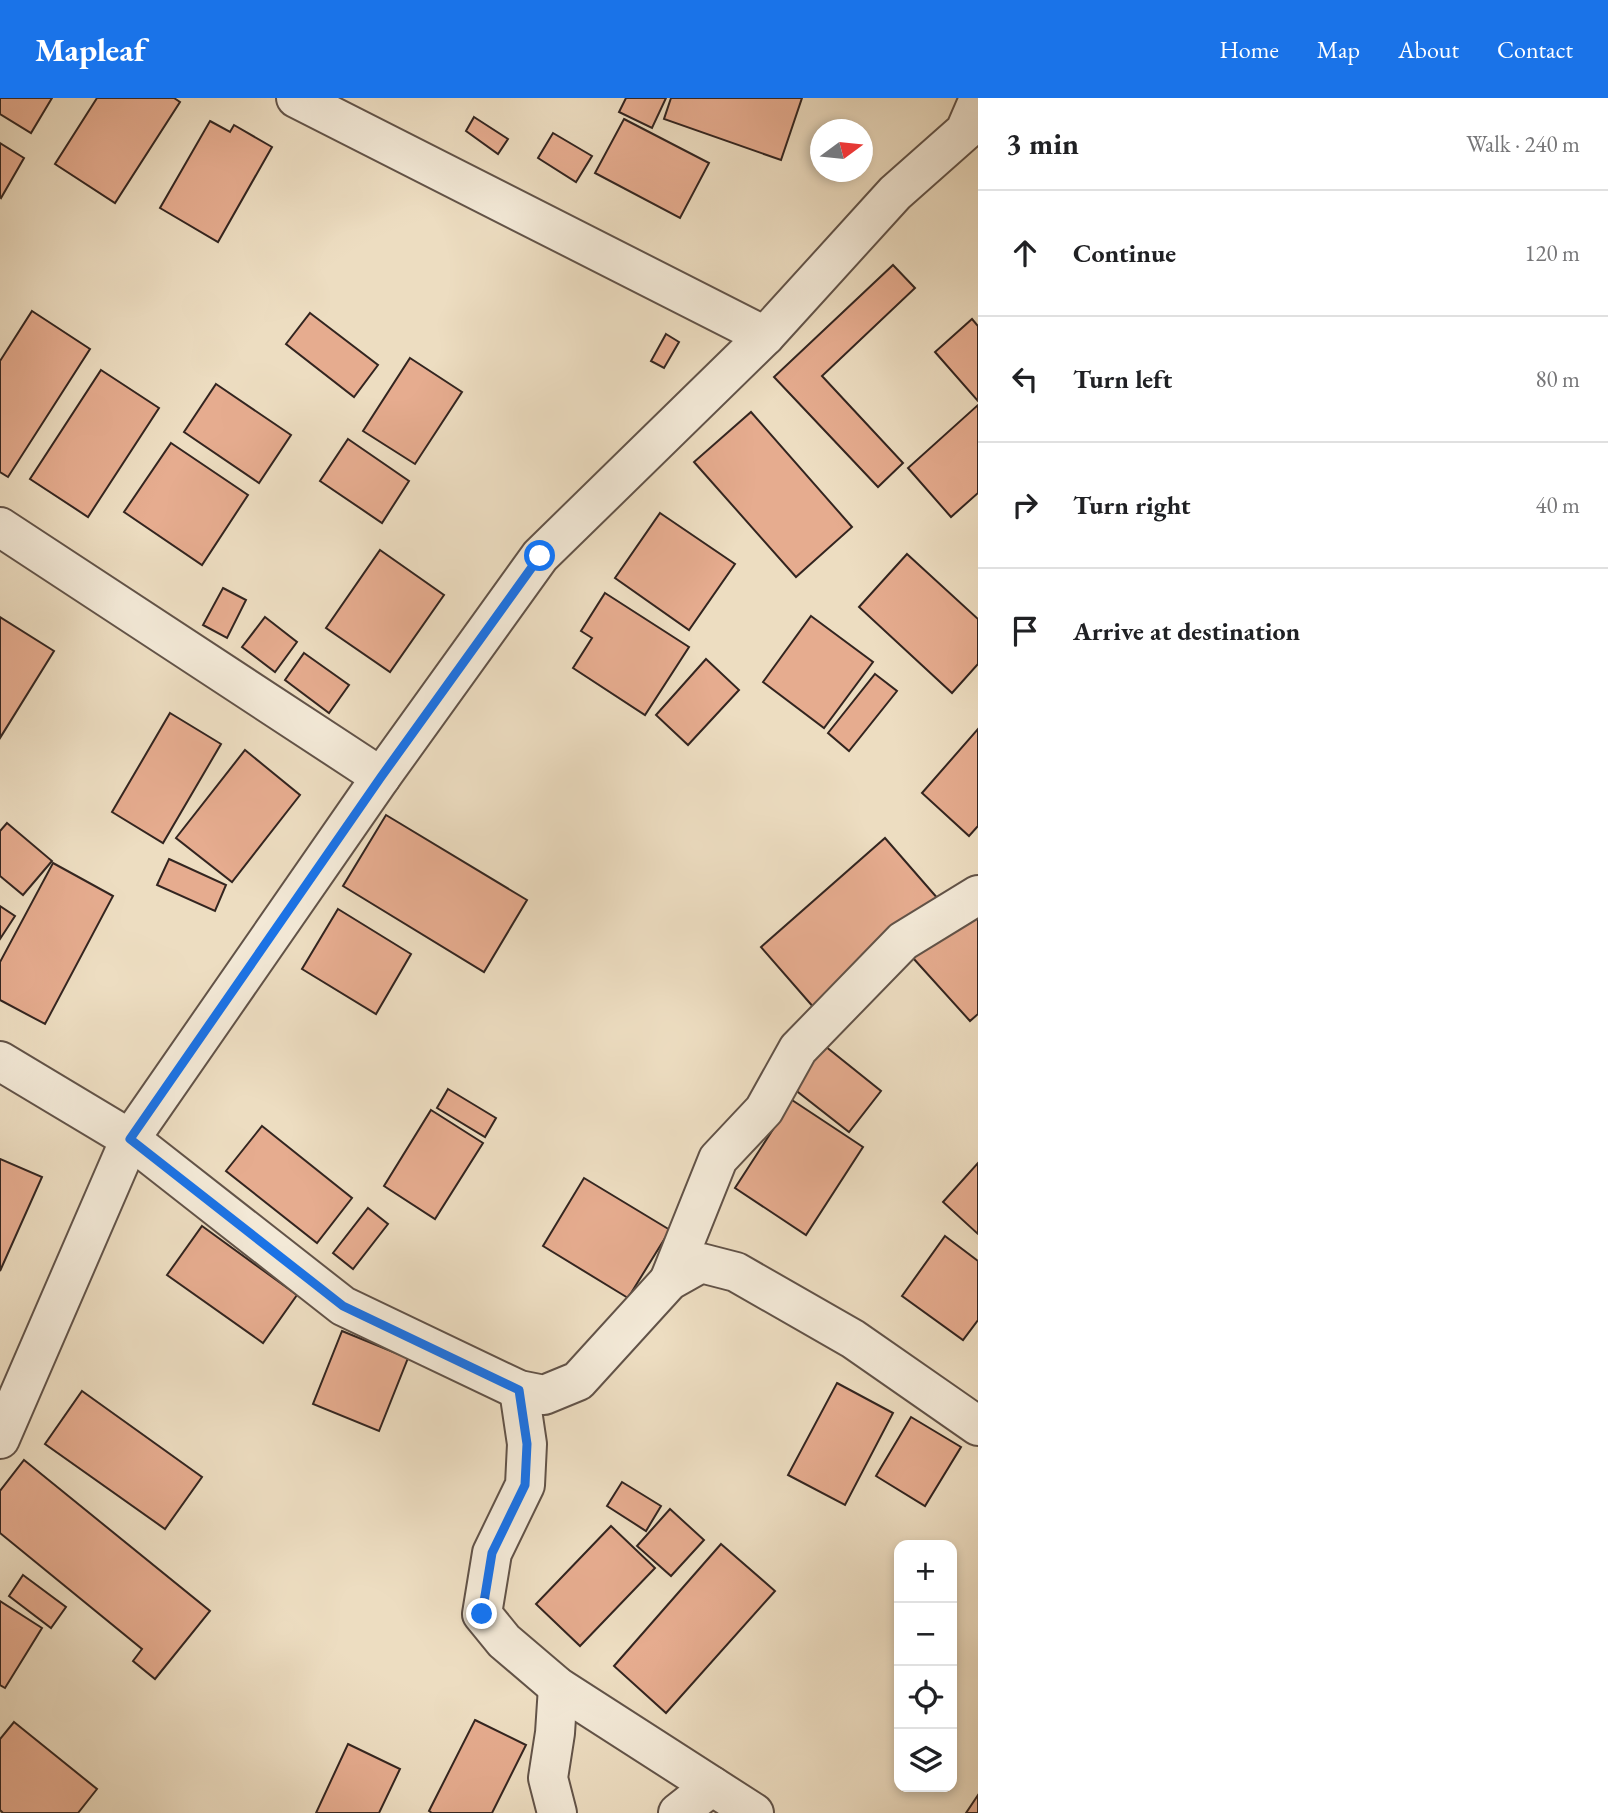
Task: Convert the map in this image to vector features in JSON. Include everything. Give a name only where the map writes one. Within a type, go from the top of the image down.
[{"type":"street","points":[[296,98],[765,336]]},
{"type":"street","points":[[0,1439],[130,1139],[381,777],[540,556],[765,336],[895,192],[974,124]]},
{"type":"street","points":[[0,527],[381,777]]},
{"type":"street","points":[[669,1281],[718,1159],[764,1110],[798,1049],[903,942],[978,895]]},
{"type":"street","points":[[0,1061],[130,1139],[343,1306],[519,1390],[544,1395],[578,1381],[669,1281],[701,1263],[736,1272],[853,1339],[978,1426]]},
{"type":"street","points":[[519,1390],[527,1444],[525,1485],[492,1553],[482,1614],[504,1641],[558,1687],[754,1813]]},
{"type":"street","points":[[557,1813],[548,1778],[558,1687]]},
{"type":"street","points":[[678,1813],[712,1786]]},
{"type":"building","points":[[0,98],[52,98],[31,133],[0,114]]},
{"type":"building","points":[[97,98],[174,98],[180,102],[115,203],[55,164]]},
{"type":"building","points":[[626,98],[666,98],[652,128],[619,112]]},
{"type":"building","points":[[671,98],[802,98],[781,160],[664,119]]},
{"type":"building","points":[[474,117],[508,139],[498,154],[466,131]]},
{"type":"building","points":[[624,119],[709,163],[680,218],[595,173]]},
{"type":"building","points":[[210,121],[230,132],[234,125],[272,147],[218,242],[160,208]]},
{"type":"building","points":[[553,133],[592,156],[576,182],[538,158]]},
{"type":"building","points":[[0,143],[24,158],[1,198],[0,197]]},
{"type":"building","points":[[893,265],[915,288],[822,376],[903,463],[878,487],[774,377]]},
{"type":"building","points":[[32,311],[90,349],[8,477],[0,472],[0,361]]},
{"type":"building","points":[[310,313],[378,365],[354,397],[286,344]]},
{"type":"building","points":[[972,319],[978,326],[978,401],[935,352]]},
{"type":"building","points":[[666,334],[679,342],[664,368],[651,361]]},
{"type":"building","points":[[410,358],[462,392],[415,464],[363,431]]},
{"type":"building","points":[[101,370],[159,408],[88,517],[30,479]]},
{"type":"building","points":[[216,384],[291,435],[259,483],[184,432]]},
{"type":"building","points":[[978,405],[978,493],[951,517],[908,468]]},
{"type":"building","points":[[751,412],[852,527],[796,577],[694,462]]},
{"type":"building","points":[[348,439],[409,481],[382,523],[320,481]]},
{"type":"building","points":[[171,443],[248,495],[202,565],[124,512]]},
{"type":"building","points":[[660,513],[735,564],[689,630],[615,578]]},
{"type":"building","points":[[380,550],[444,595],[390,672],[326,628]]},
{"type":"building","points":[[907,554],[978,619],[978,664],[952,693],[859,607]]},
{"type":"building","points":[[223,588],[246,600],[227,638],[203,625]]},
{"type":"building","points":[[605,593],[689,647],[645,715],[573,668],[592,638],[581,631]]},
{"type":"building","points":[[811,616],[873,662],[824,728],[763,682]]},
{"type":"building","points":[[0,617],[54,651],[0,738]]},
{"type":"building","points":[[265,617],[297,642],[275,672],[242,647]]},
{"type":"building","points":[[304,653],[349,685],[329,713],[285,680]]},
{"type":"building","points":[[706,659],[739,690],[688,745],[656,715]]},
{"type":"building","points":[[875,674],[897,691],[849,751],[828,733]]},
{"type":"building","points":[[170,713],[221,744],[163,843],[112,812]]},
{"type":"building","points":[[978,729],[978,826],[969,836],[922,793]]},
{"type":"building","points":[[245,750],[300,795],[232,882],[176,838]]},
{"type":"building","points":[[386,815],[527,900],[484,972],[343,886]]},
{"type":"building","points":[[7,823],[52,861],[23,895],[0,876],[0,831]]},
{"type":"building","points":[[885,838],[939,900],[815,1009],[761,947]]},
{"type":"building","points":[[169,859],[226,885],[215,911],[157,885]]},
{"type":"building","points":[[53,863],[113,896],[45,1024],[0,1000],[0,962]]},
{"type":"building","points":[[0,906],[15,916],[0,939]]},
{"type":"building","points":[[968,908],[978,919],[978,1014],[970,1021],[913,958]]},
{"type":"building","points":[[338,909],[411,954],[376,1014],[302,969]]},
{"type":"building","points":[[820,1042],[881,1091],[849,1132],[789,1085]]},
{"type":"building","points":[[448,1089],[496,1118],[485,1137],[437,1108]]},
{"type":"building","points":[[792,1100],[863,1147],[806,1235],[735,1188]]},
{"type":"building","points":[[431,1110],[483,1143],[435,1219],[384,1186]]},
{"type":"building","points":[[262,1126],[352,1198],[317,1243],[226,1171]]},
{"type":"building","points":[[0,1159],[42,1177],[0,1271]]},
{"type":"building","points":[[978,1163],[978,1234],[943,1202]]},
{"type":"building","points":[[584,1178],[670,1230],[628,1298],[543,1246]]},
{"type":"building","points":[[368,1208],[388,1224],[353,1269],[333,1253]]},
{"type":"building","points":[[202,1226],[297,1295],[263,1343],[167,1275]]},
{"type":"building","points":[[945,1236],[978,1261],[978,1320],[963,1340],[902,1296]]},
{"type":"building","points":[[342,1331],[408,1358],[379,1431],[313,1404]]},
{"type":"building","points":[[837,1383],[893,1413],[845,1505],[788,1475]]},
{"type":"building","points":[[82,1391],[202,1477],[165,1529],[45,1444]]},
{"type":"building","points":[[911,1417],[961,1447],[925,1506],[876,1476]]},
{"type":"building","points":[[24,1460],[210,1611],[155,1679],[133,1661],[142,1649],[0,1533],[0,1491]]},
{"type":"building","points":[[622,1482],[661,1506],[646,1531],[607,1506]]},
{"type":"building","points":[[670,1509],[704,1540],[671,1576],[637,1546]]},
{"type":"building","points":[[611,1526],[655,1568],[580,1646],[536,1604]]},
{"type":"building","points":[[721,1544],[775,1591],[666,1713],[614,1666]]},
{"type":"building","points":[[23,1575],[66,1607],[51,1628],[9,1596]]},
{"type":"building","points":[[0,1601],[42,1628],[5,1688],[0,1685]]},
{"type":"building","points":[[475,1720],[526,1745],[492,1813],[432,1813],[429,1811]]},
{"type":"building","points":[[14,1722],[97,1789],[78,1813],[3,1813],[0,1810],[0,1739]]},
{"type":"building","points":[[348,1744],[400,1769],[379,1813],[316,1813]]},
{"type":"building","points":[[978,1795],[978,1813],[966,1813]]},
{"type":"route","points":[[482,1614],[492,1553],[525,1485],[527,1444],[519,1390],[343,1306],[130,1139],[381,777],[540,556]]}]
